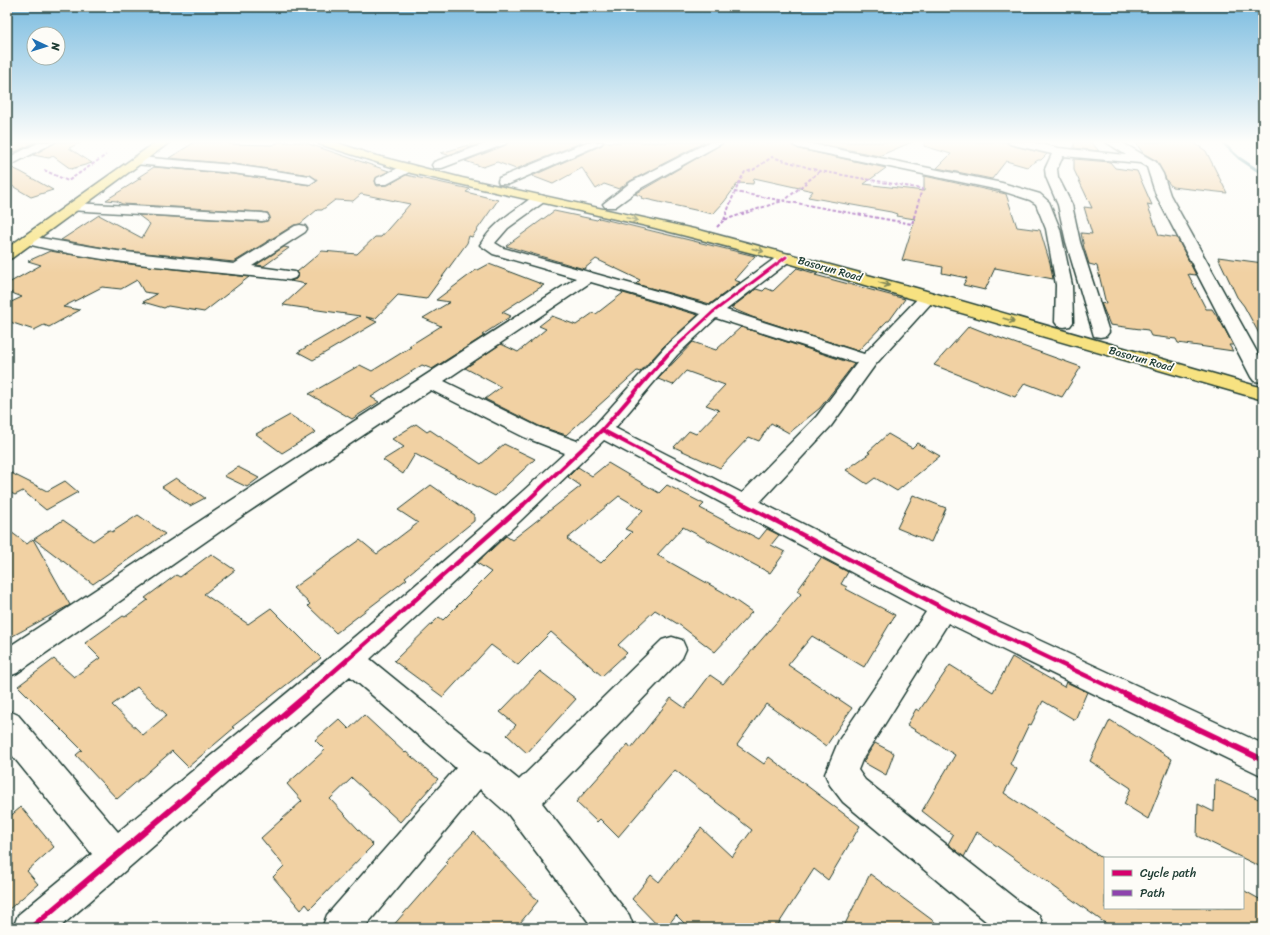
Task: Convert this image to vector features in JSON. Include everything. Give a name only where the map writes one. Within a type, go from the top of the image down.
[{"type":"main road","points":[[7,244],[89,186]]},
{"type":"main road","points":[[7,255],[104,186]]},
{"type":"main road","name":"Basorun Road","points":[[492,186],[539,199],[695,233],[786,257],[928,296],[1263,394]]},
{"type":"main road","name":"Basorun Road","points":[[525,186],[610,204],[676,215],[1176,354]]},
{"type":"main road","points":[[1245,373],[1262,378]]},
{"type":"street","points":[[610,204],[635,186]]},
{"type":"street","points":[[1000,186],[1035,197],[1042,202],[1052,230],[1064,285],[1064,322]]},
{"type":"street","points":[[1056,186],[1065,205],[1073,242],[1100,332]]},
{"type":"street","points":[[1160,186],[1163,195],[1262,378]]},
{"type":"street","points":[[539,199],[499,229],[491,237],[487,245],[498,251],[713,312],[868,362]]},
{"type":"street","points":[[74,207],[262,217]]},
{"type":"street","points":[[236,270],[300,229]]},
{"type":"street","points":[[28,240],[48,245],[110,255],[289,275]]},
{"type":"street","points":[[31,928],[350,659],[512,515],[579,450],[602,430],[671,351],[713,312],[786,257]]},
{"type":"street","points":[[7,664],[237,508],[428,381],[590,276]]},
{"type":"street","points":[[745,504],[824,421],[868,362],[928,296]]},
{"type":"street","points":[[428,381],[531,432],[579,450]]},
{"type":"street","points":[[602,430],[943,608],[1263,760]]},
{"type":"street","points":[[943,608],[850,751],[842,774],[854,792],[1005,914],[1026,928]]},
{"type":"street","points":[[520,802],[672,649]]},
{"type":"street","points":[[350,659],[479,765],[520,802],[616,928]]},
{"type":"street","points":[[7,725],[116,856]]},
{"type":"street","points":[[340,928],[479,765]]},
{"type":"building","points":[[12,186],[45,186],[53,190],[31,197]]},
{"type":"building","points":[[129,186],[455,186],[470,189],[466,192],[498,200],[472,237],[469,236],[467,243],[426,299],[398,295],[375,319],[366,317],[377,322],[313,360],[298,352],[360,316],[283,305],[306,284],[290,281],[296,279],[298,276],[297,272],[322,251],[357,254],[375,237],[381,237],[410,204],[361,194],[353,201],[335,200],[322,210],[317,210],[300,224],[294,225],[234,262],[117,250],[61,240],[99,215],[142,238],[150,224],[138,215],[262,222],[267,221],[270,218],[268,213],[262,212],[122,204],[117,201],[106,200]]},
{"type":"building","points":[[594,186],[601,186],[596,189]]},
{"type":"building","points":[[609,186],[624,186],[619,189]]},
{"type":"building","points":[[649,186],[736,186],[713,214],[641,198],[643,197],[635,194]]},
{"type":"building","points":[[789,186],[878,186],[924,191],[924,186],[968,186],[1006,194],[1017,227],[1040,230],[1050,263],[1053,279],[995,268],[985,290],[963,285],[967,278],[942,273],[943,267],[902,260],[915,219],[896,216],[897,214],[891,212],[808,197],[813,191]]},
{"type":"building","points":[[1081,186],[1143,186],[1152,205],[1147,204],[1159,235],[1177,238],[1196,275],[1188,274],[1206,309],[1212,309],[1222,324],[1233,345],[1229,345],[1233,351],[1178,343],[1176,339],[1151,336],[1148,330],[1110,325],[1101,303],[1106,304],[1097,266],[1089,264],[1081,233],[1092,234],[1084,207],[1092,208]]},
{"type":"building","points":[[1171,186],[1223,186],[1227,193],[1172,187]]},
{"type":"building","points":[[554,211],[597,220],[599,218],[755,256],[734,280],[740,282],[710,304],[636,284],[640,280],[596,259],[584,269],[506,246]]},
{"type":"building","points":[[284,247],[289,248],[264,266],[256,265]]},
{"type":"building","points":[[50,251],[122,263],[249,277],[204,312],[168,306],[164,308],[143,302],[157,294],[144,292],[137,280],[121,289],[102,287],[63,307],[80,310],[49,327],[44,325],[34,330],[7,321],[7,304],[22,297],[7,291],[7,284],[41,265],[28,261]]},
{"type":"building","points":[[1218,257],[1263,263],[1263,341],[1244,306],[1237,297]]},
{"type":"building","points":[[489,264],[544,285],[502,312],[511,316],[482,335],[484,336],[432,369],[422,365],[371,397],[379,402],[352,419],[309,394],[360,365],[372,371],[411,347],[409,346],[441,326],[423,318],[450,302],[436,300],[476,270]]},
{"type":"building","points":[[797,268],[817,274],[815,275],[905,299],[889,321],[887,321],[858,351],[752,317],[731,308],[756,289],[763,291],[766,288],[773,291]]},
{"type":"building","points":[[623,293],[698,315],[664,346],[640,372],[637,371],[566,435],[539,426],[485,399],[501,387],[465,368],[501,344],[518,352],[546,329],[539,326],[552,316],[576,325],[593,313],[596,314]]},
{"type":"building","points":[[969,326],[1081,367],[1062,397],[1025,383],[1015,397],[934,365]]},
{"type":"building","points":[[741,327],[854,364],[820,408],[789,433],[771,423],[759,441],[749,437],[720,468],[674,447],[689,431],[696,434],[719,410],[706,405],[725,385],[686,371],[673,385],[658,379],[693,342],[716,350]]},
{"type":"building","points":[[290,415],[316,432],[282,453],[256,434]]},
{"type":"building","points":[[416,424],[427,432],[430,430],[481,464],[504,444],[535,459],[495,496],[415,454],[403,474],[383,460],[404,447],[392,439]]},
{"type":"building","points":[[888,434],[912,448],[917,443],[940,456],[897,491],[875,478],[867,484],[846,470],[870,453],[868,452]]},
{"type":"building","points":[[608,463],[659,493],[667,485],[704,504],[700,508],[759,539],[767,529],[779,535],[771,545],[785,552],[770,573],[683,527],[657,555],[723,592],[752,612],[715,652],[681,626],[655,610],[618,645],[627,653],[602,676],[551,632],[518,665],[491,645],[443,697],[394,661],[439,617],[443,620],[491,572],[477,563],[506,536],[512,540],[581,486],[568,477],[578,467],[592,476]],"holes":[[[619,496],[643,510],[625,529],[632,532],[601,563],[567,539]]]},
{"type":"building","points":[[238,467],[259,478],[247,487],[224,476]]},
{"type":"building","points":[[7,471],[47,491],[65,481],[78,492],[46,510],[23,491],[15,495],[7,491]]},
{"type":"building","points":[[176,478],[205,498],[190,506],[162,487]]},
{"type":"building","points":[[431,485],[474,515],[474,521],[405,577],[407,579],[336,633],[308,606],[310,604],[293,588],[360,540],[377,554],[418,523],[398,510]]},
{"type":"building","points":[[913,495],[946,508],[931,542],[897,528]]},
{"type":"building","points":[[138,515],[165,534],[93,584],[34,539],[63,520],[93,541],[109,530],[112,532]]},
{"type":"building","points":[[7,529],[27,544],[33,539],[70,605],[7,639]]},
{"type":"building","points":[[211,554],[235,570],[204,594],[248,624],[271,608],[321,658],[232,727],[234,728],[188,767],[172,751],[117,799],[76,755],[82,750],[18,686],[54,659],[74,677],[100,658],[85,643],[148,600],[145,598],[176,575],[180,577]],"holes":[[[137,687],[167,715],[143,735],[112,705]]]},
{"type":"building","points":[[821,558],[848,572],[841,584],[847,587],[846,589],[895,615],[864,667],[812,636],[788,665],[852,708],[826,746],[766,704],[737,745],[764,764],[769,757],[860,826],[828,880],[814,869],[776,928],[689,928],[676,915],[666,928],[660,928],[632,899],[651,875],[659,882],[701,828],[732,857],[752,830],[675,770],[618,837],[600,819],[597,822],[576,802],[628,744],[631,748],[671,698],[685,708],[710,675],[723,684],[801,594],[797,591]]},
{"type":"building","points":[[1012,657],[1064,687],[1066,682],[1087,692],[1075,720],[1043,701],[1031,725],[1029,724],[1010,764],[1017,769],[1004,793],[1104,859],[1104,909],[1244,909],[1244,891],[1263,901],[1263,928],[1112,928],[977,832],[964,857],[948,844],[953,835],[922,811],[955,755],[907,725],[916,709],[919,711],[950,665],[993,692]]},
{"type":"building","points":[[540,671],[576,699],[527,753],[507,735],[516,725],[500,712]]},
{"type":"building","points":[[364,715],[405,753],[406,752],[438,779],[400,822],[352,778],[330,799],[373,845],[310,909],[306,904],[301,910],[273,877],[284,866],[261,838],[302,801],[287,784],[325,750],[315,740],[339,719],[349,729]]},
{"type":"building","points":[[1110,720],[1172,759],[1148,819],[1124,804],[1131,788],[1090,761]]},
{"type":"building","points":[[875,743],[894,753],[886,775],[863,762]]},
{"type":"building","points":[[1215,779],[1263,801],[1263,868],[1244,859],[1244,857],[1240,857],[1197,836],[1198,804],[1214,812]]},
{"type":"building","points":[[21,807],[54,847],[27,871],[38,884],[7,911],[7,819]]},
{"type":"building","points":[[474,832],[538,901],[516,928],[391,928],[447,864],[445,862]]},
{"type":"building","points":[[870,874],[943,928],[843,928]]},
{"type":"marked path","points":[[735,192],[738,186]]},
{"type":"marked path","points":[[717,227],[724,220],[785,200],[802,186]]},
{"type":"marked path","points":[[735,192],[912,224],[922,189],[903,186]]},
{"type":"marked path","points":[[724,220],[735,192]]},
{"type":"cycle path","points":[[31,928],[350,659],[512,515],[602,430],[671,351],[713,312],[786,257]]},
{"type":"cycle path","points":[[602,430],[943,608],[1263,760]]}]
